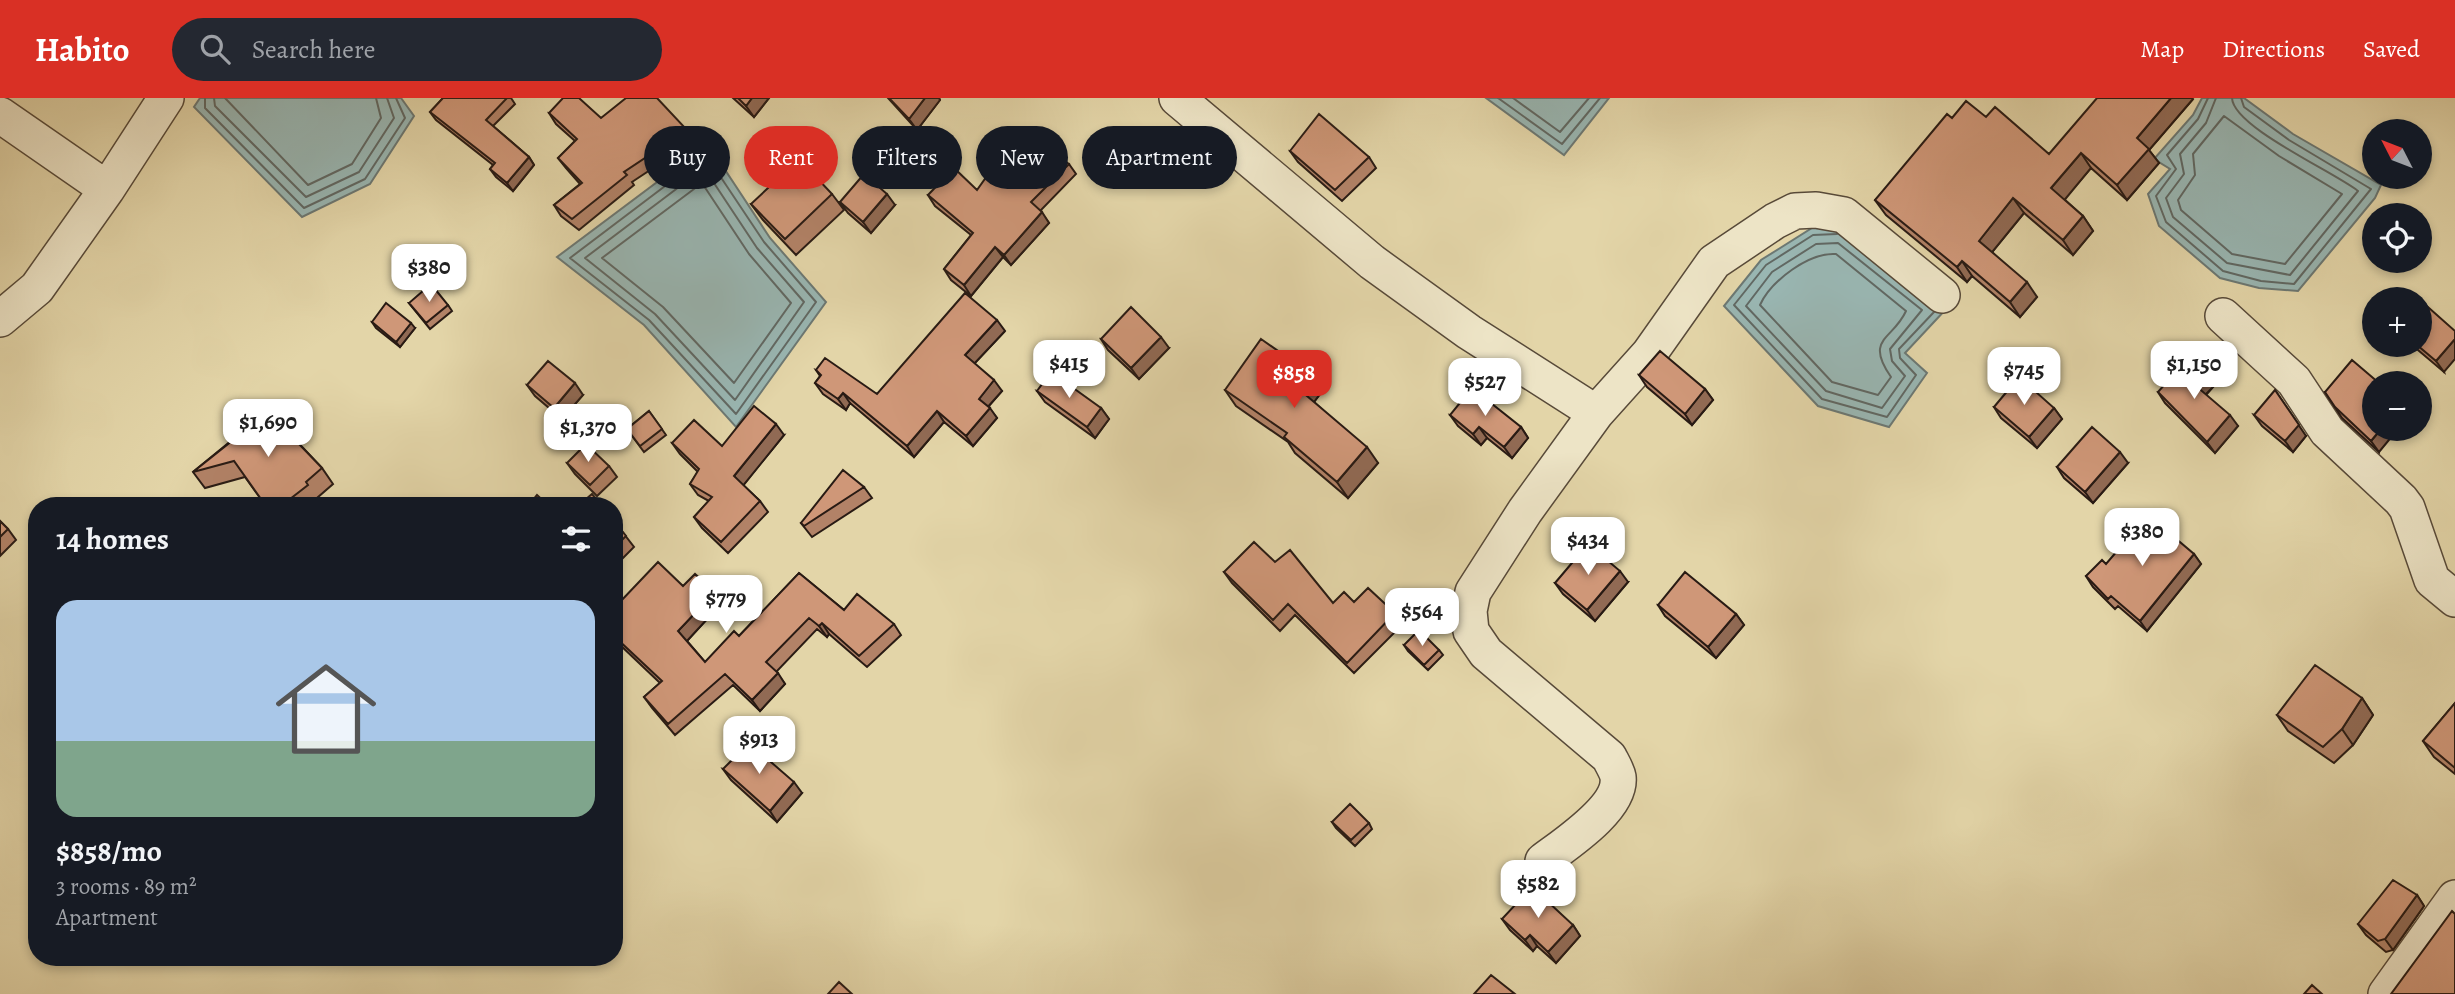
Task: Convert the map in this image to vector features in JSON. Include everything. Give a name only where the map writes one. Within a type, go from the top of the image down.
[{"type":"street","points":[[0,319],[37,288],[107,189],[166,98]]},
{"type":"street","points":[[1177,98],[1372,262],[1469,332],[1597,413]]},
{"type":"street","points":[[0,116],[107,189]]},
{"type":"street","points":[[1543,861],[1598,817],[1617,786],[1618,776],[1609,757],[1486,653],[1471,631],[1469,611],[1473,592],[1510,534],[1597,413],[1649,355],[1714,262],[1795,211],[1816,209],[1844,215],[1942,295]]},
{"type":"street","points":[[2222,316],[2294,380],[2327,430],[2401,500],[2407,509],[2432,580],[2455,600]]},
{"type":"street","points":[[2386,994],[2455,898]]},
{"type":"water","points":[[200,98],[401,98],[414,116],[370,184],[302,217],[194,107]]},
{"type":"water","points":[[1486,98],[1609,98],[1564,155]]},
{"type":"water","points":[[2202,98],[2244,98],[2293,134],[2362,174],[2362,189],[2379,189],[2371,203],[2362,203],[2362,214],[2298,291],[2259,288],[2220,278],[2159,226],[2148,194],[2170,169],[2154,159],[2193,115]]},
{"type":"water","points":[[730,177],[770,238],[826,302],[736,427],[644,325],[557,257],[648,189],[730,189]]},
{"type":"water","points":[[1844,227],[1947,308],[1905,353],[1927,373],[1889,427],[1818,406],[1724,306],[1761,260],[1812,228]]},
{"type":"building","points":[[443,98],[507,98],[486,120],[529,157],[507,183],[490,169],[495,163],[430,112]]},
{"type":"building","points":[[563,98],[579,98],[601,118],[626,98],[657,98],[683,126],[644,126],[644,159],[624,172],[627,175],[572,219],[554,205],[582,183],[558,158],[577,139],[549,113]]},
{"type":"building","points":[[738,98],[752,98],[746,106]]},
{"type":"building","points":[[889,98],[925,98],[909,119]]},
{"type":"building","points":[[2097,98],[2171,98],[2137,138],[2149,149],[2117,185],[2081,153],[2051,188],[2083,216],[2063,240],[2013,198],[1979,241],[2027,282],[2010,302],[1962,261],[1957,267],[1875,200],[1947,114],[1952,118],[1966,101],[1986,117],[1995,107],[2049,154]]},
{"type":"building","points":[[1319,114],[1369,157],[1335,190],[1290,151]]},
{"type":"building","points":[[962,176],[977,190],[1044,189],[1031,202],[1042,212],[1004,255],[995,247],[964,285],[944,269],[973,233],[928,195],[934,189],[962,189]]},
{"type":"building","points":[[852,188],[881,189],[887,194],[863,222],[840,202]]},
{"type":"building","points":[[767,189],[827,189],[832,194],[785,239],[751,204]]},
{"type":"building","points":[[431,284],[448,305],[426,323],[409,303]]},
{"type":"building","points":[[965,293],[997,320],[965,355],[994,380],[979,399],[990,408],[966,436],[937,411],[907,446],[843,393],[838,399],[815,383],[821,375],[816,370],[825,358],[877,394]]},
{"type":"building","points":[[386,303],[411,323],[396,342],[372,322]]},
{"type":"building","points":[[1131,307],[1161,337],[1131,368],[1101,339]]},
{"type":"building","points":[[2432,311],[2455,331],[2455,339],[2436,361],[2431,357]]},
{"type":"building","points":[[1261,339],[1311,374],[1300,390],[1367,447],[1337,482],[1284,437],[1287,433],[1225,390]]},
{"type":"building","points":[[1660,351],[1705,389],[1685,414],[1639,375]]},
{"type":"building","points":[[2187,359],[2205,376],[2196,386],[2230,415],[2207,442],[2158,392]]},
{"type":"building","points":[[2352,360],[2365,371],[2362,371],[2362,432],[2335,407],[2325,392]]},
{"type":"building","points":[[548,361],[575,383],[554,408],[527,385]]},
{"type":"building","points":[[1051,372],[1101,408],[1087,427],[1037,391]]},
{"type":"building","points":[[2019,377],[2054,408],[2029,437],[1994,407]]},
{"type":"building","points":[[1472,388],[1521,427],[1504,447],[1479,427],[1473,434],[1450,415]]},
{"type":"building","points":[[2275,390],[2299,425],[2285,441],[2254,415]]},
{"type":"building","points":[[276,402],[276,420],[322,468],[306,482],[308,485],[293,497],[260,497],[234,461],[193,472],[233,440],[228,434],[252,415],[256,419]]},
{"type":"building","points":[[754,406],[776,424],[734,476],[760,501],[721,542],[694,517],[712,497],[690,484],[699,469],[672,443],[694,420],[722,446]]},
{"type":"building","points":[[649,411],[662,429],[640,446],[627,429]]},
{"type":"building","points":[[2092,427],[2120,452],[2085,492],[2057,467]]},
{"type":"building","points":[[586,444],[609,466],[590,485],[567,463]]},
{"type":"building","points":[[843,470],[864,487],[804,526],[801,523]]},
{"type":"building","points":[[2148,515],[2194,554],[2140,621],[2111,596],[2108,599],[2086,576],[2102,560],[2106,564]]},
{"type":"building","points":[[0,521],[8,529],[0,537]]},
{"type":"building","points":[[1254,542],[1275,562],[1290,550],[1333,603],[1344,592],[1354,602],[1368,588],[1395,613],[1347,663],[1288,604],[1273,620],[1224,572]]},
{"type":"building","points":[[1588,544],[1620,571],[1587,610],[1555,583]]},
{"type":"building","points":[[658,562],[683,586],[695,574],[715,592],[678,631],[705,662],[734,631],[739,636],[799,573],[844,610],[857,594],[894,624],[859,656],[822,623],[819,626],[809,618],[766,662],[778,673],[752,700],[725,674],[668,724],[644,697],[662,681],[623,644],[623,599]]},
{"type":"building","points":[[1685,572],[1736,614],[1708,647],[1658,605]]},
{"type":"building","points":[[1419,630],[1439,650],[1424,665],[1404,645]]},
{"type":"building","points":[[2315,665],[2362,698],[2342,729],[2323,747],[2277,715]]},
{"type":"building","points":[[2455,703],[2455,768],[2423,741]]},
{"type":"building","points":[[749,743],[794,782],[770,811],[723,769]]},
{"type":"building","points":[[1350,804],[1369,823],[1351,840],[1332,822]]},
{"type":"building","points":[[2393,880],[2417,895],[2385,939],[2378,941],[2358,924]]},
{"type":"building","points":[[1532,887],[1573,925],[1548,952],[1530,935],[1525,940],[1502,919]]},
{"type":"building","points":[[2452,911],[2455,914],[2455,994],[2391,994]]},
{"type":"building","points":[[1491,975],[1515,994],[1474,994]]},
{"type":"building","points":[[839,982],[852,994],[828,994]]},
{"type":"building","points":[[2312,985],[2322,994],[2304,994]]}]
